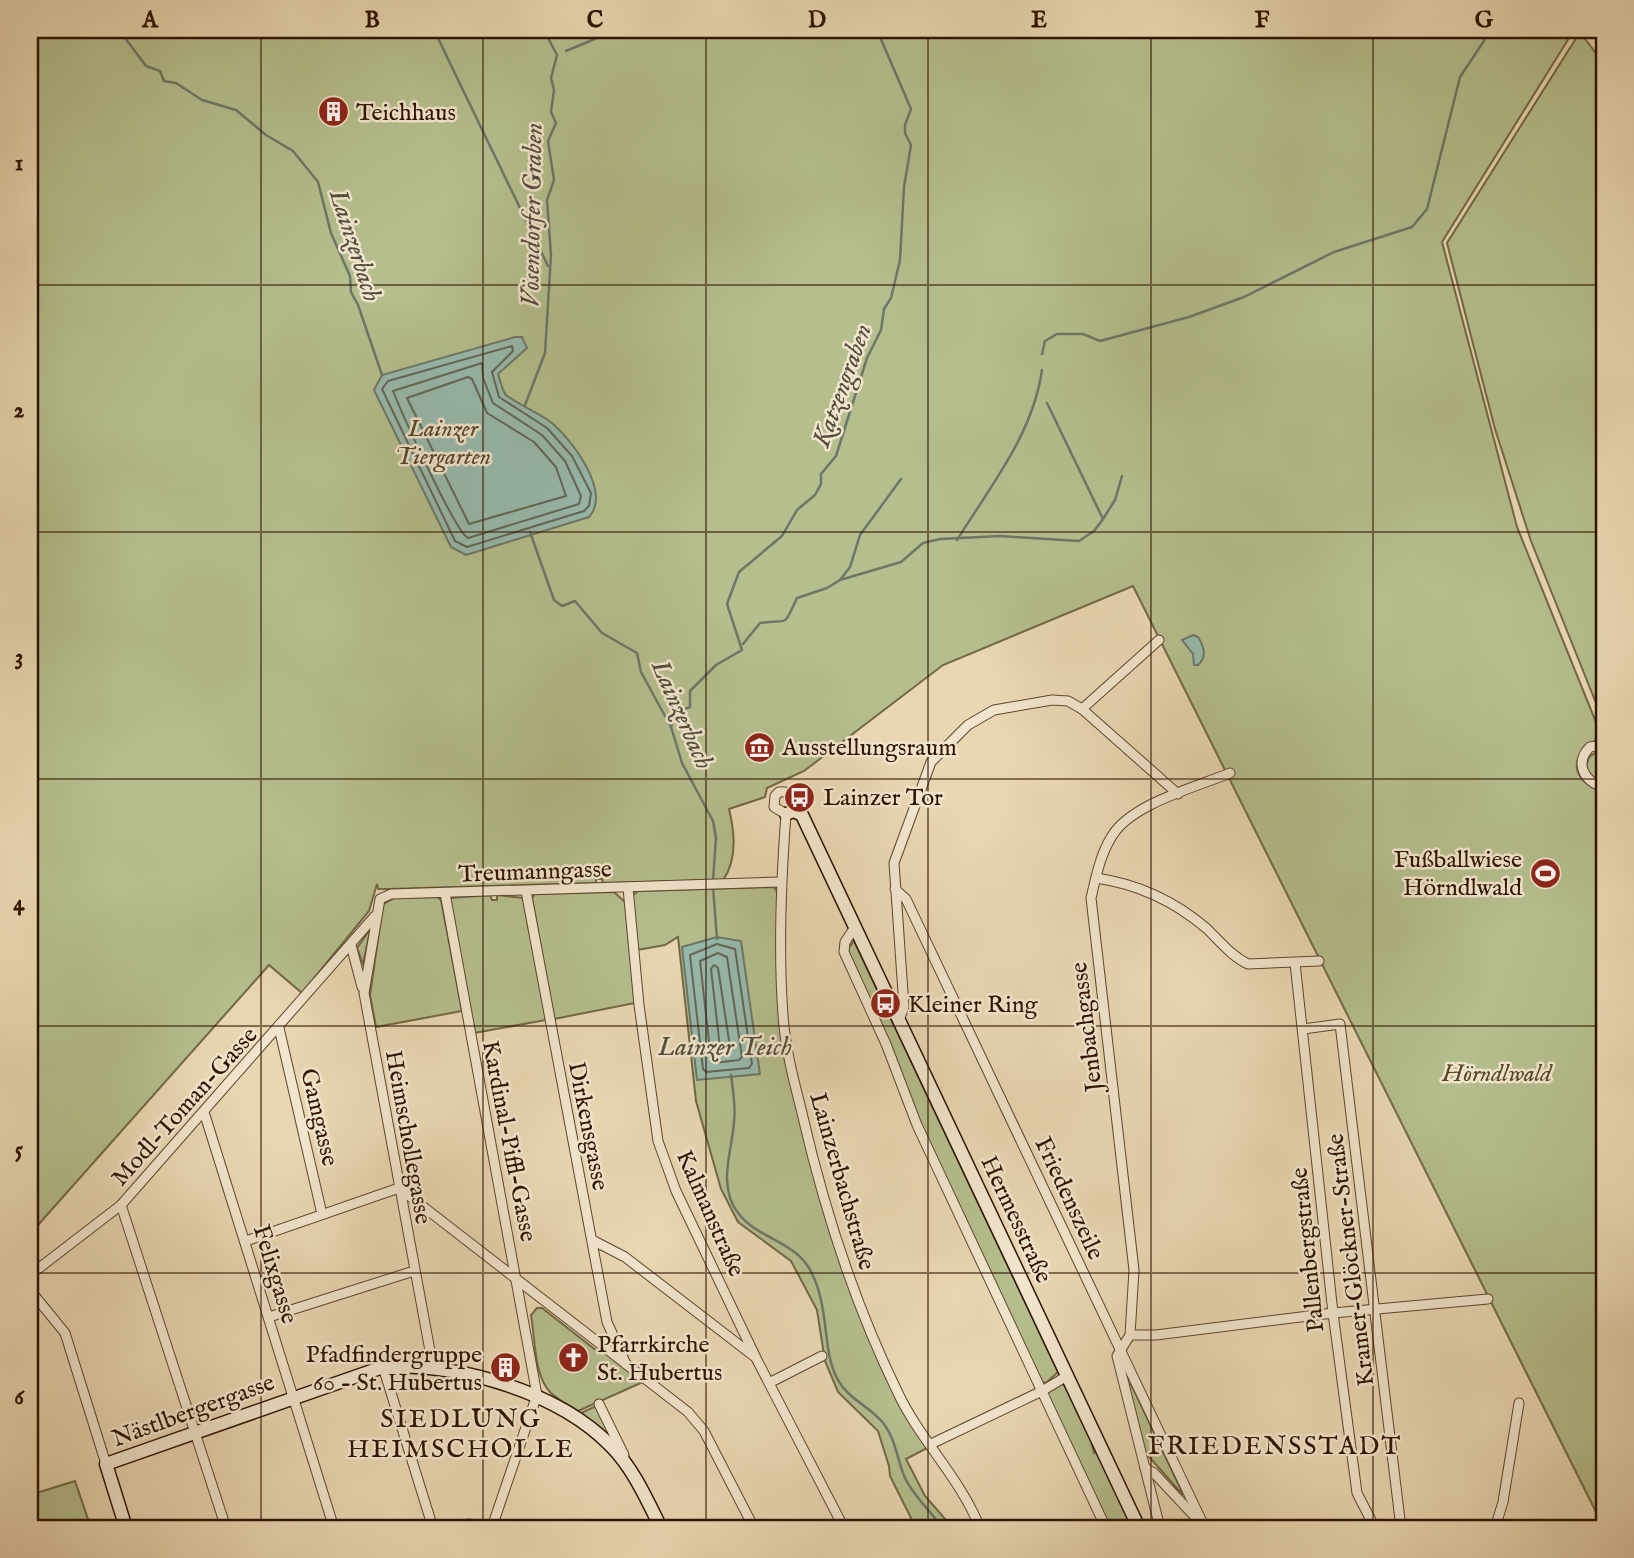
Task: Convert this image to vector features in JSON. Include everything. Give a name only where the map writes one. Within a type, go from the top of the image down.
[{"type":"street","points":[[1082,709],[1159,640]]},
{"type":"street","points":[[899,1020],[904,1007],[894,863],[931,762],[948,742],[968,725],[994,710],[1052,700],[1068,701],[1082,709],[1178,794]]},
{"type":"street","points":[[1604,745],[1590,747],[1581,760],[1582,771],[1588,779],[1604,787]]},
{"type":"street","name":"Jenbachgasse","points":[[1130,1335],[1134,1270],[1091,898],[1113,833],[1135,813],[1230,774]]},
{"type":"street","name":"Hermesstraße","points":[[786,814],[774,807],[773,801],[779,792],[788,793],[795,799],[1139,1528]]},
{"type":"street","points":[[786,814],[794,811],[802,815]]},
{"type":"street","name":"Lainzerbachstraße","points":[[786,814],[780,886],[783,1015],[788,1052],[812,1157],[834,1233],[899,1397],[931,1444],[980,1528]]},
{"type":"street","points":[[1096,878],[1125,882],[1157,894],[1184,911],[1248,964],[1319,961]]},
{"type":"street","name":"Treumanngasse","points":[[376,914],[380,899],[385,895],[707,885],[780,886]]},
{"type":"street","name":"Kalmanstraße","points":[[628,888],[639,1005],[658,1140],[676,1191],[756,1358],[771,1382],[844,1528]]},
{"type":"street","name":"Friedenszeile","points":[[895,889],[906,899],[1205,1528]]},
{"type":"street","name":"Dirkensgasse","points":[[526,891],[574,1156],[594,1241],[607,1322],[626,1366]]},
{"type":"street","name":"Kardinal-Piffl-Gasse","points":[[445,893],[537,1395]]},
{"type":"street","name":"Modl-Toman-Gasse","points":[[30,1275],[121,1205],[279,1028],[376,914]]},
{"type":"street","name":"Heimschollegasse","points":[[376,914],[363,993],[433,1367]]},
{"type":"street","name":"Hermesstraße","points":[[855,927],[845,942],[844,952],[887,1045],[917,1125],[1106,1528]]},
{"type":"street","points":[[351,945],[363,993]]},
{"type":"street","name":"Pallenbergstraße","points":[[1295,963],[1333,1313],[1357,1493],[1375,1528]]},
{"type":"street","name":"Kramer-Glöckner-Straße","points":[[1303,1029],[1340,1024],[1401,1528]]},
{"type":"street","name":"Gamgasse","points":[[279,1028],[322,1214]]},
{"type":"street","name":"Felixgasse","points":[[204,1112],[334,1528]]},
{"type":"street","points":[[246,1241],[399,1188],[688,1412],[704,1431],[754,1528]]},
{"type":"street","points":[[121,1205],[226,1528]]},
{"type":"street","points":[[594,1241],[625,1257],[756,1358]]},
{"type":"street","points":[[269,1317],[414,1271]]},
{"type":"street","points":[[30,1290],[65,1333],[126,1528]]},
{"type":"street","points":[[1160,1528],[1118,1356],[1130,1335],[1156,1335],[1333,1313],[1488,1299]]},
{"type":"street","points":[[771,1382],[822,1356]]},
{"type":"street","points":[[383,1367],[433,1528]]},
{"type":"street","name":"Nästlbergergasse","points":[[106,1464],[383,1367],[433,1367],[537,1395],[593,1429],[612,1447],[641,1490],[661,1528]]},
{"type":"street","points":[[931,1444],[1042,1391],[1067,1376]]},
{"type":"street","points":[[493,1524],[537,1395]]},
{"type":"street","points":[[1494,1528],[1503,1502],[1519,1403]]},
{"type":"street","points":[[599,1404],[641,1490]]},
{"type":"street","points":[[1145,1468],[1154,1473],[1205,1528]]},
{"type":"street","points":[[445,1528],[469,1524],[493,1524],[507,1528]]},
{"type":"green space","name":"Lainzer Tiergarten","points":[[30,30],[1574,30],[1442,242],[1517,527],[1602,737],[1583,751],[1577,766],[1584,780],[1604,792],[1604,1528],[1133,586],[943,665],[804,771],[767,788],[765,797],[729,809],[733,854],[723,880],[603,883],[602,879],[596,879],[596,883],[388,889],[378,889],[377,884],[369,911],[302,993],[269,965],[30,1234]]},
{"type":"green space","points":[[1580,32],[1604,64],[1602,718],[1531,541],[1495,429],[1447,243]]},
{"type":"green space","points":[[1600,750],[1604,751],[1604,782],[1590,776],[1586,767],[1589,757]]},
{"type":"green space","points":[[774,887],[777,892],[779,995],[804,1136],[880,1360],[929,1447],[906,1459],[925,1496],[953,1528],[916,1528],[890,1476],[878,1431],[838,1392],[825,1361],[817,1310],[791,1261],[738,1222],[721,1189],[696,1101],[678,937],[665,945],[637,950],[631,897],[638,891]]},
{"type":"green space","points":[[614,892],[625,902],[635,1003],[554,1019],[532,898],[535,894]]},
{"type":"green space","points":[[490,895],[492,900],[497,900],[497,895],[523,898],[546,1020],[474,1033],[450,898]]},
{"type":"green space","points":[[437,897],[441,900],[462,1011],[376,1027],[370,995],[383,904],[394,898]]},
{"type":"green space","points":[[370,931],[363,964],[357,948]]},
{"type":"green space","points":[[854,941],[1058,1372],[1046,1383],[1042,1382],[918,1120],[847,950]]},
{"type":"green space","points":[[537,1308],[542,1308],[597,1351],[603,1351],[643,1382],[578,1411],[560,1400],[545,1385],[538,1366],[531,1315]]},
{"type":"green space","points":[[1061,1383],[1065,1386],[1091,1440],[1094,1453],[1097,1452],[1133,1528],[1111,1528],[1047,1395],[1048,1388]]},
{"type":"green space","points":[[1131,1384],[1183,1494],[1143,1450],[1128,1385]]},
{"type":"green space","points":[[596,1406],[613,1441],[581,1413]]},
{"type":"green space","points":[[75,1481],[91,1528],[30,1528],[30,1495]]},
{"type":"water","points":[[522,337],[527,348],[498,374],[503,391],[548,420],[567,439],[586,466],[592,480],[596,494],[595,506],[589,517],[466,555],[451,547],[374,390],[382,375]]},
{"type":"water","points":[[1193,635],[1198,637],[1204,651],[1203,659],[1198,665],[1194,665],[1193,654],[1182,640]]},
{"type":"water","name":"Lainzer Teich","points":[[717,937],[741,941],[760,1074],[697,1080],[682,947]]},
{"type":"waterway","name":"Lainzerbach","points":[[119,30],[146,66],[160,71],[164,81],[176,83],[202,100],[236,110],[266,135],[293,151],[318,182],[331,233],[350,276],[351,292],[382,375]]},
{"type":"waterway","points":[[434,30],[548,266]]},
{"type":"waterway","name":"Vösendorfer Graben","points":[[525,405],[545,353],[551,255],[547,200],[554,180],[548,141],[556,123],[551,112],[554,90],[551,78],[557,55],[546,34],[552,30]]},
{"type":"waterway","points":[[566,51],[616,30]]},
{"type":"waterway","name":"Katzengraben","points":[[671,727],[674,713],[690,707],[690,691],[716,665],[742,650],[727,604],[739,572],[782,536],[797,510],[815,495],[821,484],[821,474],[836,456],[867,358],[881,330],[884,309],[891,298],[900,260],[904,187],[911,145],[905,133],[905,125],[911,109],[877,30]]},
{"type":"waterway","points":[[1042,354],[1045,341],[1057,334],[1083,334],[1100,341],[1189,317],[1244,297],[1334,252],[1412,227],[1427,209],[1460,77],[1484,41],[1486,30]]},
{"type":"waterway","points":[[957,540],[1020,438],[1030,416],[1042,370]]},
{"type":"waterway","points":[[1047,403],[1103,519]]},
{"type":"waterway","points":[[743,644],[760,623],[787,619],[797,598],[827,588],[840,580],[901,562],[923,543],[940,539],[1000,536],[1079,541],[1094,531],[1103,519],[1115,500],[1122,476]]},
{"type":"waterway","points":[[840,580],[850,567],[860,535],[901,479]]},
{"type":"waterway","name":"Lainzerbach","points":[[530,532],[554,600],[562,606],[575,601],[602,633],[637,653],[641,672],[671,727],[682,763],[713,821],[716,838],[713,880]]},
{"type":"waterway","name":"Lainzerbach","points":[[713,887],[717,939]]},
{"type":"waterway","name":"Lainzerbach","points":[[731,1075],[735,1116],[727,1185],[733,1205],[750,1225],[792,1250],[809,1268],[820,1297],[829,1356],[838,1380],[842,1387],[884,1424],[909,1485],[942,1528]]},
{"type":"place","name":"Teichhaus","points":[[333,112]]},
{"type":"place","name":"Ausstellungsraum","points":[[759,747]]},
{"type":"place","name":"Lainzer Tor","points":[[800,797]]},
{"type":"place","name":"Fußballwiese Hörndlwald","points":[[1545,873]]},
{"type":"place","name":"Kleiner Ring","points":[[885,1004]]},
{"type":"place","name":"Pfarrkirche St. Hubertus","points":[[574,1358]]},
{"type":"place","name":"Pfadfindergruppe 60 - St. Hubertus","points":[[505,1368]]},
{"type":"district","name":"SIEDLUNG HEIMSCHOLLE","points":[[461,1433]]},
{"type":"district","name":"FRIEDENSSTADT","points":[[1275,1445]]},
{"type":"park label","name":"Hörndlwald","points":[[1497,1073]]}]
